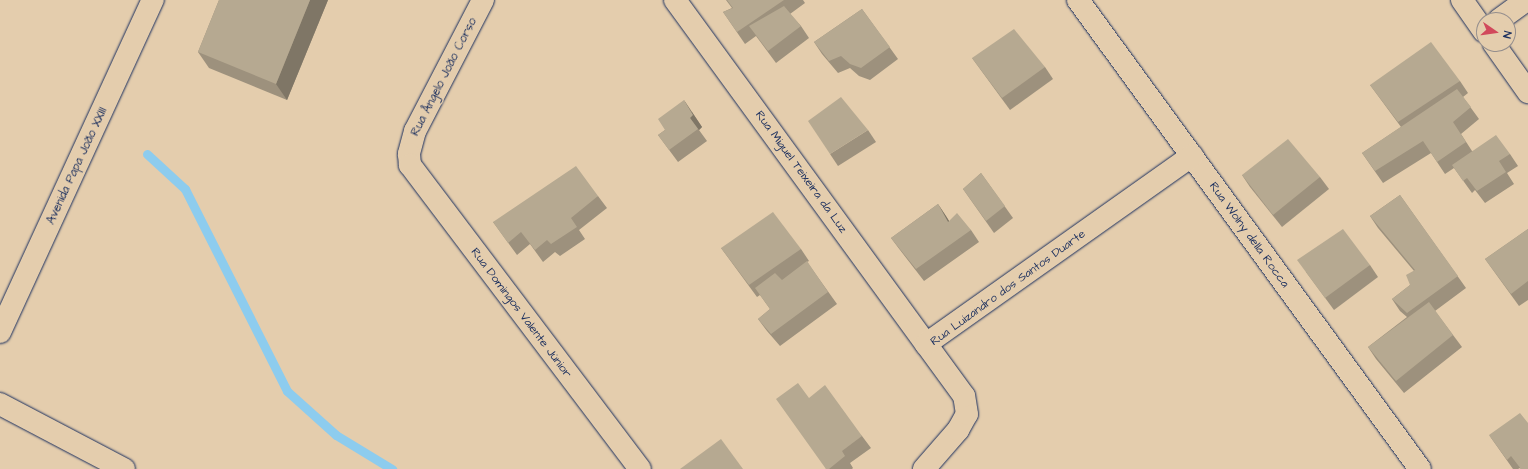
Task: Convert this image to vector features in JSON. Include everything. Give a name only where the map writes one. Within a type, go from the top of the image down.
[{"type":"street","name":"Avenida Papa João XXIII","points":[[0,332],[153,0]]},
{"type":"street","name":"Rua Ângelo João Corso","points":[[409,154],[415,131],[483,0]]},
{"type":"street","name":"Rua Miguel Teixeira da Luz","points":[[675,0],[926,344]]},
{"type":"street","points":[[1462,0],[1476,20]]},
{"type":"street","points":[[1510,12],[1527,0]]},
{"type":"street","name":"Rua Wolny della Rocca","points":[[1084,2],[1192,156],[1420,469]]},
{"type":"street","points":[[1500,52],[1528,92]]},
{"type":"street","name":"Rua Domingos Valente Júnior","points":[[409,154],[416,175],[640,469]]},
{"type":"street","name":"Rua Luizandro dos Santos Duarte","points":[[924,469],[958,430],[967,414],[964,396],[926,344],[1192,156]]},
{"type":"street","points":[[0,404],[124,469]]},
{"type":"building","points":[[219,0],[310,0],[276,84],[198,52]]},
{"type":"building","points":[[727,0],[784,0],[737,32],[723,12],[733,8]]},
{"type":"building","points":[[784,6],[801,26],[768,51],[749,26]]},
{"type":"building","points":[[862,9],[890,47],[861,68],[850,64],[841,56],[829,61],[814,42]]},
{"type":"building","points":[[1014,29],[1045,67],[1002,98],[972,58]]},
{"type":"building","points":[[1431,42],[1460,81],[1398,122],[1370,85]]},
{"type":"building","points":[[1457,89],[1471,107],[1453,122],[1466,142],[1437,162],[1423,141],[1375,171],[1362,153]]},
{"type":"building","points":[[841,97],[868,130],[830,154],[808,121]]},
{"type":"building","points":[[684,100],[693,115],[690,118],[698,129],[669,150],[658,135],[665,130],[658,119]]},
{"type":"building","points":[[1496,135],[1510,154],[1499,161],[1506,172],[1477,191],[1467,178],[1463,181],[1452,165]]},
{"type":"building","points":[[1288,139],[1320,177],[1273,215],[1242,175]]},
{"type":"building","points":[[576,166],[598,196],[571,218],[577,227],[551,244],[547,240],[535,250],[521,232],[508,243],[493,222]]},
{"type":"building","points":[[981,173],[1005,206],[986,221],[963,189]]},
{"type":"building","points":[[1400,195],[1458,276],[1407,313],[1392,299],[1410,285],[1406,275],[1415,270],[1370,216]]},
{"type":"building","points":[[938,204],[948,222],[957,213],[971,230],[916,269],[891,238]]},
{"type":"building","points":[[773,212],[801,249],[749,285],[721,248]]},
{"type":"building","points":[[1343,229],[1370,265],[1325,298],[1297,260]]},
{"type":"building","points":[[1528,229],[1528,281],[1511,294],[1485,259]]},
{"type":"building","points":[[807,261],[828,292],[771,334],[758,319],[770,309],[755,288],[775,273],[782,280]]},
{"type":"building","points":[[1429,302],[1453,335],[1396,381],[1368,347]]},
{"type":"building","points":[[798,383],[809,398],[825,385],[862,436],[842,451],[845,456],[829,469],[826,469],[776,399]]},
{"type":"building","points":[[1520,413],[1528,423],[1528,469],[1521,469],[1511,456],[1507,460],[1489,435]]},
{"type":"building","points":[[721,439],[743,469],[680,469]]},
{"type":"waterway","points":[[147,154],[185,189],[287,391],[336,435],[392,469]]}]
